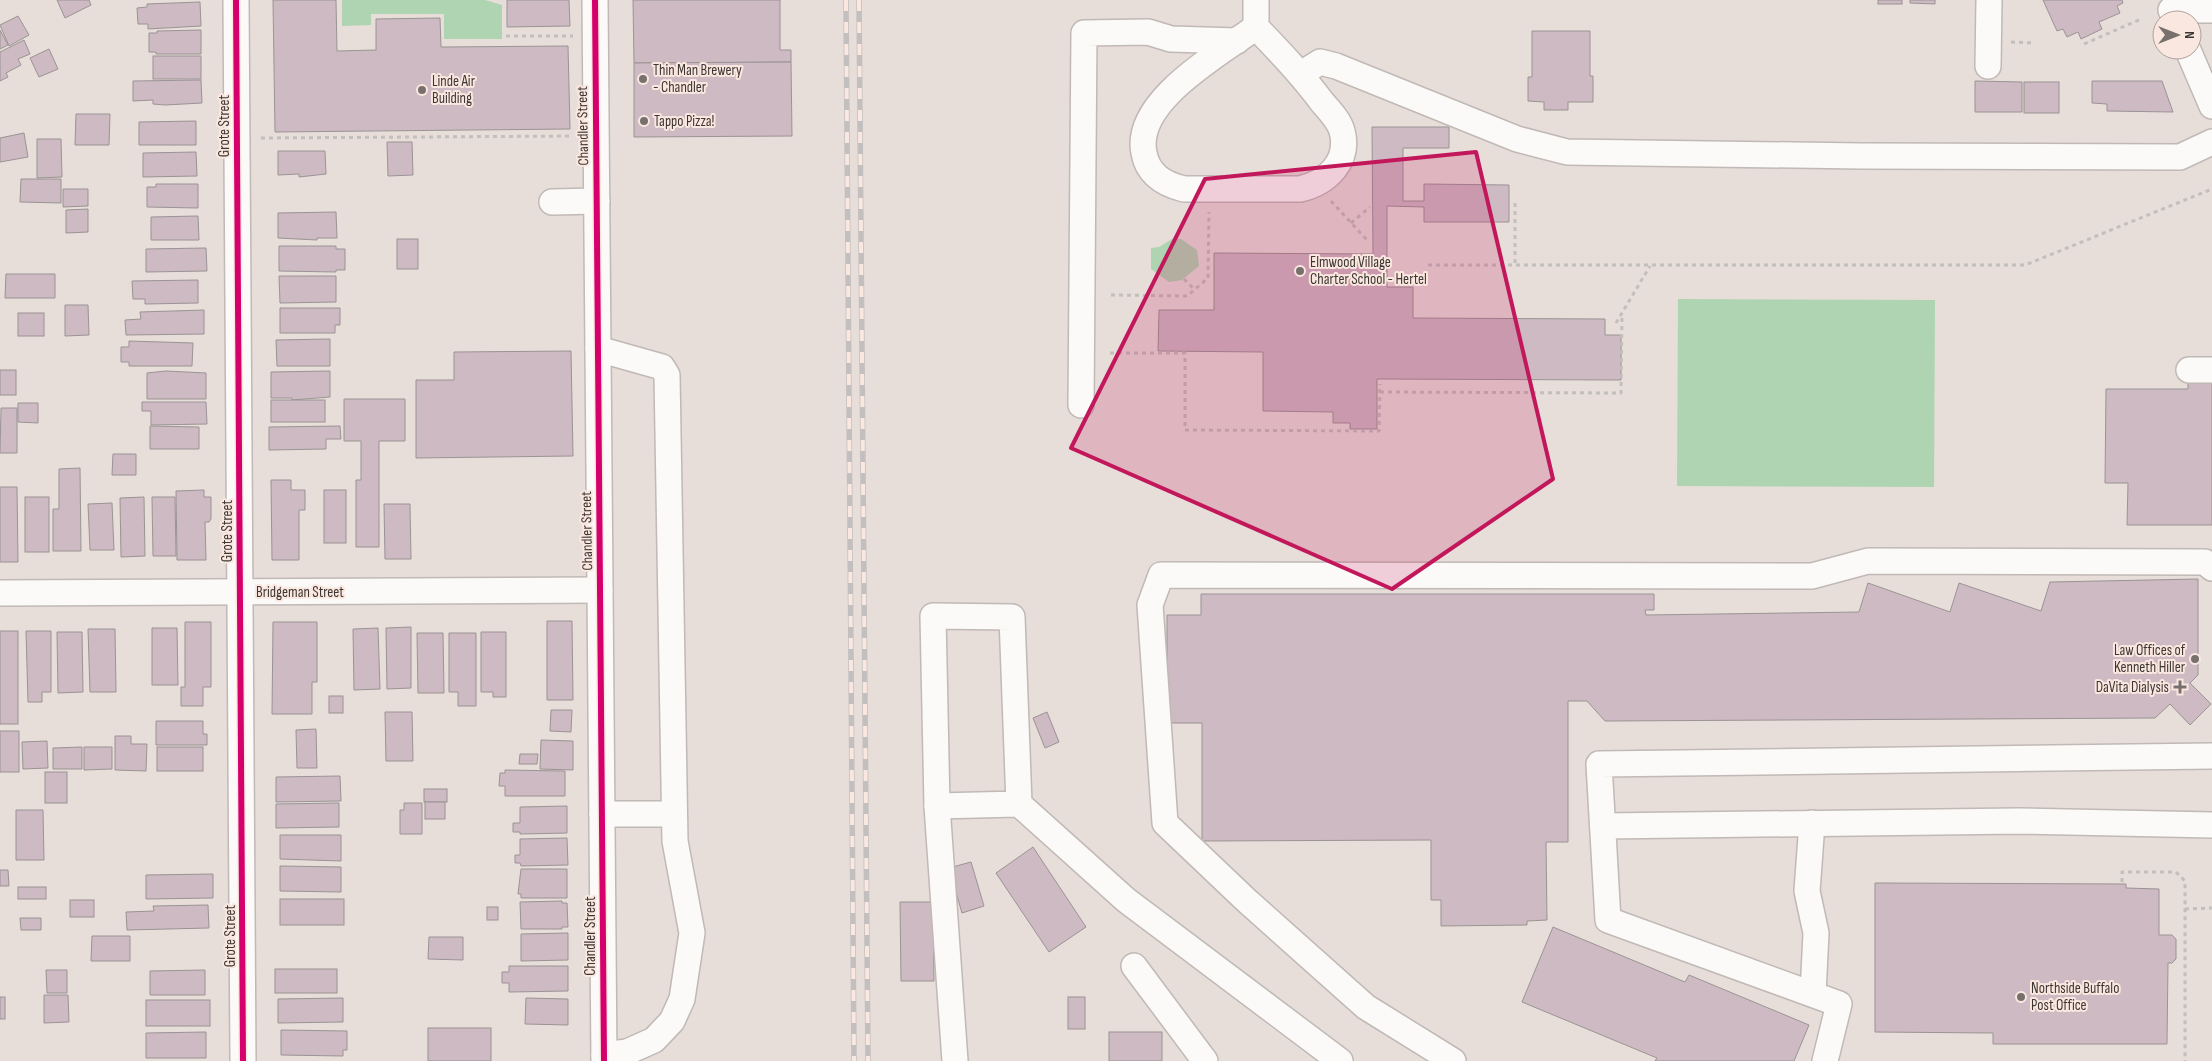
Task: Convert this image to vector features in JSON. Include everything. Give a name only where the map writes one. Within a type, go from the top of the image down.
[{"type":"street","name":"Grote Street","points":[[236,0],[243,1061]]},
{"type":"street","name":"Chandler Street","points":[[595,0],[604,1058]]},
{"type":"street","points":[[1081,405],[1084,33],[1148,32],[1171,39],[1246,34],[1301,74],[1336,118],[1342,130],[1342,152],[1337,167],[1325,180],[1313,186],[1300,189],[1184,189],[1170,185],[1153,175],[1145,163],[1141,142],[1145,126],[1153,112],[1192,72],[1246,34],[1256,0]]},
{"type":"street","points":[[1988,66],[1989,0]]},
{"type":"street","points":[[2192,60],[2212,106]]},
{"type":"street","points":[[1301,74],[1320,62],[1336,66],[1517,139],[1567,152],[1843,156],[2180,157],[2212,142]]},
{"type":"street","points":[[552,202],[597,201]]},
{"type":"street","points":[[598,349],[662,367],[667,375],[675,841],[692,933],[682,999],[672,1022],[654,1040],[627,1052],[604,1058]]},
{"type":"street","points":[[1453,1061],[1366,1007],[1246,900],[1165,824],[1150,605],[1161,575],[1812,576],[1868,561],[2205,562],[2212,568]]},
{"type":"street","name":"Bridgeman Street","points":[[0,593],[600,590]]},
{"type":"street","points":[[955,1061],[937,806],[933,616],[1012,617],[1019,804]]},
{"type":"street","points":[[1825,1061],[1839,1004],[1608,920],[1599,764],[2212,756]]},
{"type":"street","points":[[937,806],[1019,804],[1126,900],[1340,1061]]},
{"type":"street","points":[[602,814],[674,814]]},
{"type":"street","points":[[1603,826],[2018,821],[2212,825]]},
{"type":"street","points":[[1812,824],[1807,890],[1816,933],[1813,994]]},
{"type":"street","points":[[1134,966],[1205,1061]]},
{"type":"path","points":[[2084,44],[2141,19]]},
{"type":"path","points":[[506,36],[583,36]]},
{"type":"path","points":[[2007,42],[2036,42]]},
{"type":"path","points":[[237,138],[596,136]]},
{"type":"path","points":[[1428,265],[2025,265],[2212,189]]},
{"type":"path","points":[[1330,201],[1367,240]]},
{"type":"path","points":[[1515,203],[1515,265]]},
{"type":"path","points":[[1111,295],[1188,296],[1208,278],[1209,206]]},
{"type":"path","points":[[1351,223],[1370,207]]},
{"type":"path","points":[[1616,323],[1650,265]]},
{"type":"path","points":[[1184,279],[1194,289]]},
{"type":"path","points":[[1380,392],[1621,393],[1622,314]]},
{"type":"path","points":[[1110,353],[1185,353],[1185,430],[1379,432],[1380,384]]},
{"type":"path","points":[[2122,882],[2122,872],[2176,872],[2186,882],[2186,1061]]},
{"type":"path","points":[[2186,909],[2212,908]]},
{"type":"highlighted area","points":[[1476,152],[1553,479],[1392,589],[1071,448],[1205,179]]},
{"type":"green space","points":[[342,0],[485,0],[502,5],[502,39],[444,39],[444,14],[371,14],[371,25],[342,26]]},
{"type":"green space","points":[[1172,239],[1181,239],[1197,250],[1199,266],[1182,280],[1169,282],[1151,269],[1151,248],[1159,247]]},
{"type":"green space","points":[[1678,299],[1935,300],[1934,487],[1677,486]]},
{"type":"building","points":[[57,0],[89,0],[91,5],[65,18]]},
{"type":"building","name":"Linde Air Building","points":[[273,0],[336,0],[337,51],[376,50],[376,19],[440,18],[441,47],[568,46],[570,129],[275,132]]},
{"type":"building","points":[[507,0],[569,0],[570,26],[507,27]]},
{"type":"building","points":[[633,0],[780,0],[780,50],[791,50],[791,62],[634,63]]},
{"type":"building","points":[[1878,0],[1902,0],[1902,4],[1878,4]]},
{"type":"building","points":[[1910,0],[1935,0],[1935,4],[1910,3]]},
{"type":"building","points":[[2043,0],[2122,0],[2123,3],[2117,6],[2120,13],[2099,22],[2102,29],[2081,39],[2078,32],[2067,37],[2063,29],[2057,31]]},
{"type":"building","points":[[200,2],[201,26],[148,29],[148,24],[138,24],[137,8],[147,7],[147,4]]},
{"type":"building","points":[[18,16],[29,35],[9,46],[0,25]]},
{"type":"building","points":[[0,30],[8,45],[0,49]]},
{"type":"building","points":[[201,30],[201,54],[156,54],[156,52],[149,52],[149,33],[157,33],[157,31]]},
{"type":"building","points":[[1532,31],[1590,31],[1590,76],[1593,76],[1593,102],[1568,102],[1568,110],[1544,110],[1544,102],[1528,101],[1528,77],[1532,77]]},
{"type":"building","points":[[24,40],[30,54],[18,59],[21,65],[6,73],[8,77],[0,81],[0,52]]},
{"type":"building","points":[[49,49],[58,69],[39,77],[30,58]]},
{"type":"building","points":[[153,56],[201,56],[201,79],[153,79]]},
{"type":"building","points":[[791,62],[792,136],[634,137],[634,63]]},
{"type":"building","points":[[201,80],[202,103],[165,105],[153,104],[153,100],[133,101],[133,81]]},
{"type":"building","points":[[1975,81],[2022,82],[2022,112],[1975,112]]},
{"type":"building","points":[[2092,81],[2162,81],[2173,112],[2107,111],[2107,104],[2092,103]]},
{"type":"building","points":[[2024,82],[2059,82],[2059,113],[2024,113]]},
{"type":"building","points":[[76,114],[110,114],[109,145],[75,145]]},
{"type":"building","points":[[196,121],[196,145],[139,145],[139,122]]},
{"type":"building","name":"Elmwood Village Charter School - Hertel","points":[[1372,127],[1449,127],[1449,148],[1403,148],[1403,201],[1424,201],[1424,184],[1509,185],[1509,222],[1424,222],[1424,207],[1387,206],[1387,287],[1413,287],[1413,318],[1605,319],[1605,335],[1621,335],[1621,380],[1377,379],[1377,429],[1350,429],[1350,423],[1333,423],[1333,412],[1263,411],[1263,352],[1158,351],[1159,310],[1214,310],[1214,253],[1373,254]]},
{"type":"building","points":[[24,133],[28,157],[0,162],[0,138]]},
{"type":"building","points":[[37,139],[61,139],[62,177],[37,178]]},
{"type":"building","points":[[387,142],[412,142],[413,175],[388,176]]},
{"type":"building","points":[[278,151],[325,151],[326,174],[299,177],[299,174],[278,175]]},
{"type":"building","points":[[196,152],[197,176],[143,177],[143,153]]},
{"type":"building","points":[[21,179],[61,179],[61,203],[20,202]]},
{"type":"building","points":[[156,184],[198,184],[198,208],[147,207],[147,187],[156,187]]},
{"type":"building","points":[[63,189],[88,189],[88,206],[63,207]]},
{"type":"building","points":[[88,209],[88,232],[66,233],[66,210]]},
{"type":"building","points":[[336,212],[337,238],[317,238],[317,240],[278,238],[278,213]]},
{"type":"building","points":[[198,216],[199,240],[151,240],[151,217]]},
{"type":"building","points":[[397,239],[418,239],[418,269],[397,269]]},
{"type":"building","points":[[279,246],[336,246],[336,249],[345,249],[345,270],[336,270],[336,272],[279,271]]},
{"type":"building","points":[[206,248],[207,271],[146,272],[146,249]]},
{"type":"building","points":[[6,274],[55,274],[55,298],[5,298]]},
{"type":"building","points":[[279,276],[336,276],[336,302],[280,303]]},
{"type":"building","points":[[198,280],[198,303],[145,304],[145,299],[133,299],[132,281]]},
{"type":"building","points":[[65,305],[88,305],[89,335],[65,336]]},
{"type":"building","points":[[280,308],[340,308],[340,325],[335,325],[335,333],[280,333]]},
{"type":"building","points":[[204,310],[204,334],[126,335],[125,320],[141,319],[140,312]]},
{"type":"building","points":[[18,313],[44,313],[44,336],[18,336]]},
{"type":"building","points":[[330,339],[330,366],[277,366],[276,340]]},
{"type":"building","points":[[129,341],[193,343],[192,366],[129,366],[129,362],[121,362],[121,347],[129,347]]},
{"type":"building","points":[[571,351],[573,456],[416,458],[416,380],[454,380],[454,352]]},
{"type":"building","points":[[0,370],[16,370],[16,395],[0,395]]},
{"type":"building","points":[[166,371],[206,373],[206,399],[147,399],[147,373]]},
{"type":"building","points":[[330,371],[330,397],[292,400],[292,398],[271,398],[271,372]]},
{"type":"building","points":[[2188,379],[2212,379],[2212,525],[2127,525],[2128,483],[2105,483],[2106,389],[2188,389]]},
{"type":"building","points":[[344,399],[405,399],[405,441],[379,441],[379,547],[356,547],[356,480],[361,480],[361,441],[344,441]]},
{"type":"building","points":[[271,400],[325,400],[325,422],[271,422]]},
{"type":"building","points":[[142,402],[206,402],[207,424],[151,425],[151,411],[142,411]]},
{"type":"building","points":[[18,403],[38,403],[38,423],[18,422]]},
{"type":"building","points":[[1,408],[17,408],[17,453],[0,453]]},
{"type":"building","points":[[150,426],[199,427],[199,449],[150,449]]},
{"type":"building","points":[[340,426],[341,439],[326,439],[326,449],[269,450],[269,427]]},
{"type":"building","points":[[113,454],[136,454],[136,475],[112,475]]},
{"type":"building","points":[[80,468],[81,551],[53,551],[53,509],[59,509],[59,469]]},
{"type":"building","points":[[271,480],[291,480],[291,490],[305,490],[305,510],[299,510],[299,560],[272,560]]},
{"type":"building","points":[[0,487],[17,487],[18,562],[0,562]]},
{"type":"building","points":[[204,490],[204,497],[211,497],[211,519],[209,522],[205,522],[206,560],[177,560],[176,491]]},
{"type":"building","points":[[324,490],[346,490],[346,543],[324,543]]},
{"type":"building","points":[[25,497],[49,497],[49,552],[25,552]]},
{"type":"building","points":[[144,497],[145,556],[121,557],[120,498]]},
{"type":"building","points":[[152,497],[175,497],[176,556],[153,556]]},
{"type":"building","points":[[112,503],[114,550],[90,550],[88,504]]},
{"type":"building","points":[[384,504],[410,504],[411,559],[385,559]]},
{"type":"building","points":[[2198,579],[2198,675],[2190,683],[2211,704],[2190,725],[2170,704],[2155,718],[1605,721],[1587,701],[1568,701],[1568,842],[1546,842],[1547,920],[1527,921],[1527,925],[1441,926],[1441,900],[1431,900],[1431,840],[1202,841],[1202,723],[1167,723],[1167,615],[1201,615],[1201,594],[1654,594],[1654,610],[1645,610],[1646,615],[1859,612],[1868,583],[1950,612],[1959,583],[2041,611],[2050,582]]},
{"type":"building","points":[[547,621],[572,621],[573,700],[547,700]]},
{"type":"building","points":[[185,622],[211,622],[211,687],[203,687],[203,706],[181,706],[181,687],[185,687]]},
{"type":"building","points":[[273,622],[317,622],[317,682],[312,682],[312,714],[272,714]]},
{"type":"building","points":[[411,627],[411,688],[387,689],[386,628]]},
{"type":"building","points":[[152,628],[177,628],[178,685],[152,685]]},
{"type":"building","points":[[378,628],[380,689],[354,690],[353,629]]},
{"type":"building","points":[[88,629],[115,629],[116,692],[90,692]]},
{"type":"building","points":[[0,631],[18,631],[18,724],[0,724]]},
{"type":"building","points":[[26,631],[51,631],[51,692],[42,692],[42,702],[28,702]]},
{"type":"building","points":[[57,632],[82,632],[83,692],[58,693]]},
{"type":"building","points":[[481,632],[506,632],[506,697],[493,697],[493,692],[481,692]]},
{"type":"building","points":[[417,633],[443,633],[444,693],[418,693]]},
{"type":"building","points":[[449,633],[476,633],[476,706],[458,706],[458,692],[449,692]]},
{"type":"building","points":[[329,696],[343,696],[343,713],[329,713]]},
{"type":"building","points":[[551,710],[572,710],[571,732],[550,731]]},
{"type":"building","points":[[385,712],[412,712],[413,761],[386,761]]},
{"type":"building","points":[[1047,712],[1059,742],[1045,748],[1033,718]]},
{"type":"building","points":[[156,721],[203,721],[203,734],[207,734],[207,745],[156,745]]},
{"type":"building","points":[[316,729],[317,768],[297,768],[296,730]]},
{"type":"building","points":[[0,731],[19,731],[19,772],[0,772]]},
{"type":"building","points":[[115,736],[131,736],[131,744],[147,744],[146,771],[115,770]]},
{"type":"building","points":[[541,740],[573,741],[573,770],[540,769]]},
{"type":"building","points":[[47,741],[48,768],[23,769],[22,742]]},
{"type":"building","points":[[82,747],[82,769],[53,769],[53,748]]},
{"type":"building","points":[[84,747],[112,747],[112,769],[84,770]]},
{"type":"building","points":[[157,747],[203,747],[203,771],[157,771]]},
{"type":"building","points":[[520,754],[538,754],[537,764],[519,764]]},
{"type":"building","points":[[505,770],[565,771],[565,796],[505,796],[505,786],[499,786],[500,773],[505,773]]},
{"type":"building","points":[[45,772],[67,772],[67,803],[45,803]]},
{"type":"building","points":[[340,776],[341,801],[276,802],[276,777]]},
{"type":"building","points":[[424,789],[447,789],[447,802],[424,802]]},
{"type":"building","points":[[425,802],[445,802],[445,819],[425,819]]},
{"type":"building","points":[[339,803],[339,827],[276,828],[276,804]]},
{"type":"building","points":[[404,803],[422,803],[422,834],[400,834],[400,810],[404,810]]},
{"type":"building","points":[[567,806],[567,833],[520,834],[520,832],[513,832],[513,823],[520,823],[520,807]]},
{"type":"building","points":[[16,810],[43,810],[44,860],[16,860]]},
{"type":"building","points":[[280,835],[341,835],[341,861],[280,859]]},
{"type":"building","points":[[567,838],[568,865],[521,866],[520,863],[515,863],[515,855],[520,855],[520,839]]},
{"type":"building","points":[[1033,847],[1086,927],[1049,952],[996,873]]},
{"type":"building","points":[[971,862],[984,906],[962,913],[949,868]]},
{"type":"building","points":[[280,866],[341,867],[341,892],[280,891]]},
{"type":"building","points":[[521,869],[567,869],[567,898],[521,898],[521,894],[518,894]]},
{"type":"building","points":[[0,870],[8,870],[9,886],[0,886]]},
{"type":"building","points":[[213,874],[213,898],[146,899],[146,875]]},
{"type":"building","name":"Northside Buffalo Post Office","points":[[1875,883],[2126,884],[2126,888],[2159,889],[2159,935],[2172,935],[2176,939],[2176,959],[2172,963],[2168,963],[2167,1044],[1993,1044],[1993,1033],[1875,1032]]},
{"type":"building","points":[[18,887],[46,887],[46,899],[18,899]]},
{"type":"building","points":[[280,899],[344,899],[344,925],[280,925]]},
{"type":"building","points":[[70,900],[94,900],[94,917],[70,917]]},
{"type":"building","points":[[562,901],[562,903],[567,903],[568,927],[562,927],[562,929],[521,929],[520,902]]},
{"type":"building","points":[[900,902],[933,902],[934,981],[901,981]]},
{"type":"building","points":[[208,905],[209,928],[127,930],[126,912],[154,911],[153,906]]},
{"type":"building","points":[[487,907],[498,907],[498,920],[487,920]]},
{"type":"building","points":[[20,918],[41,918],[41,930],[21,930]]},
{"type":"building","points":[[1553,927],[1685,982],[1689,975],[1809,1025],[1794,1061],[1655,1061],[1657,1058],[1522,1002]]},
{"type":"building","points":[[568,933],[568,960],[521,961],[521,934]]},
{"type":"building","points":[[92,936],[130,936],[130,961],[91,961]]},
{"type":"building","points":[[429,937],[463,937],[463,960],[428,959]]},
{"type":"building","points":[[509,966],[568,966],[568,991],[509,992],[509,983],[502,983],[502,972],[509,972]]},
{"type":"building","points":[[275,969],[337,969],[337,993],[275,993]]},
{"type":"building","points":[[46,970],[67,970],[67,993],[47,993]]},
{"type":"building","points":[[205,970],[205,995],[150,995],[150,971]]},
{"type":"building","points":[[44,995],[68,995],[69,1022],[44,1023]]},
{"type":"building","points":[[0,997],[5,997],[5,1019],[0,1019]]},
{"type":"building","points":[[1068,997],[1085,997],[1085,1029],[1068,1029]]},
{"type":"building","points":[[343,998],[343,1022],[278,1023],[278,999]]},
{"type":"building","points":[[526,998],[568,999],[568,1025],[525,1024]]},
{"type":"building","points":[[146,1000],[210,1000],[210,1026],[146,1026]]},
{"type":"building","points":[[428,1028],[491,1028],[491,1061],[428,1061]]},
{"type":"building","points":[[281,1030],[347,1031],[347,1050],[343,1050],[343,1056],[281,1055]]},
{"type":"building","points":[[206,1032],[206,1058],[146,1058],[146,1033]]},
{"type":"building","points":[[1109,1032],[1162,1032],[1162,1061],[1109,1061]]},
{"type":"railway","points":[[846,0],[854,1061]]},
{"type":"railway","points":[[859,0],[868,1061]]},
{"type":"cycle path","points":[[236,0],[243,1061]]},
{"type":"cycle path","points":[[595,0],[604,1061]]},
{"type":"place","name":"Thin Man Brewery - Chandler","points":[[643,79]]},
{"type":"place","name":"Linde Air Building","points":[[422,90]]},
{"type":"place","name":"Tappo Pizza!","points":[[644,121]]},
{"type":"place","name":"Elmwood Village Charter School - Hertel","points":[[1300,271]]},
{"type":"place","name":"Law Offices of Kenneth Hiller","points":[[2195,659]]},
{"type":"place","name":"DaVita Dialysis","points":[[2180,687]]},
{"type":"place","name":"Northside Buffalo Post Office","points":[[2021,997]]}]
